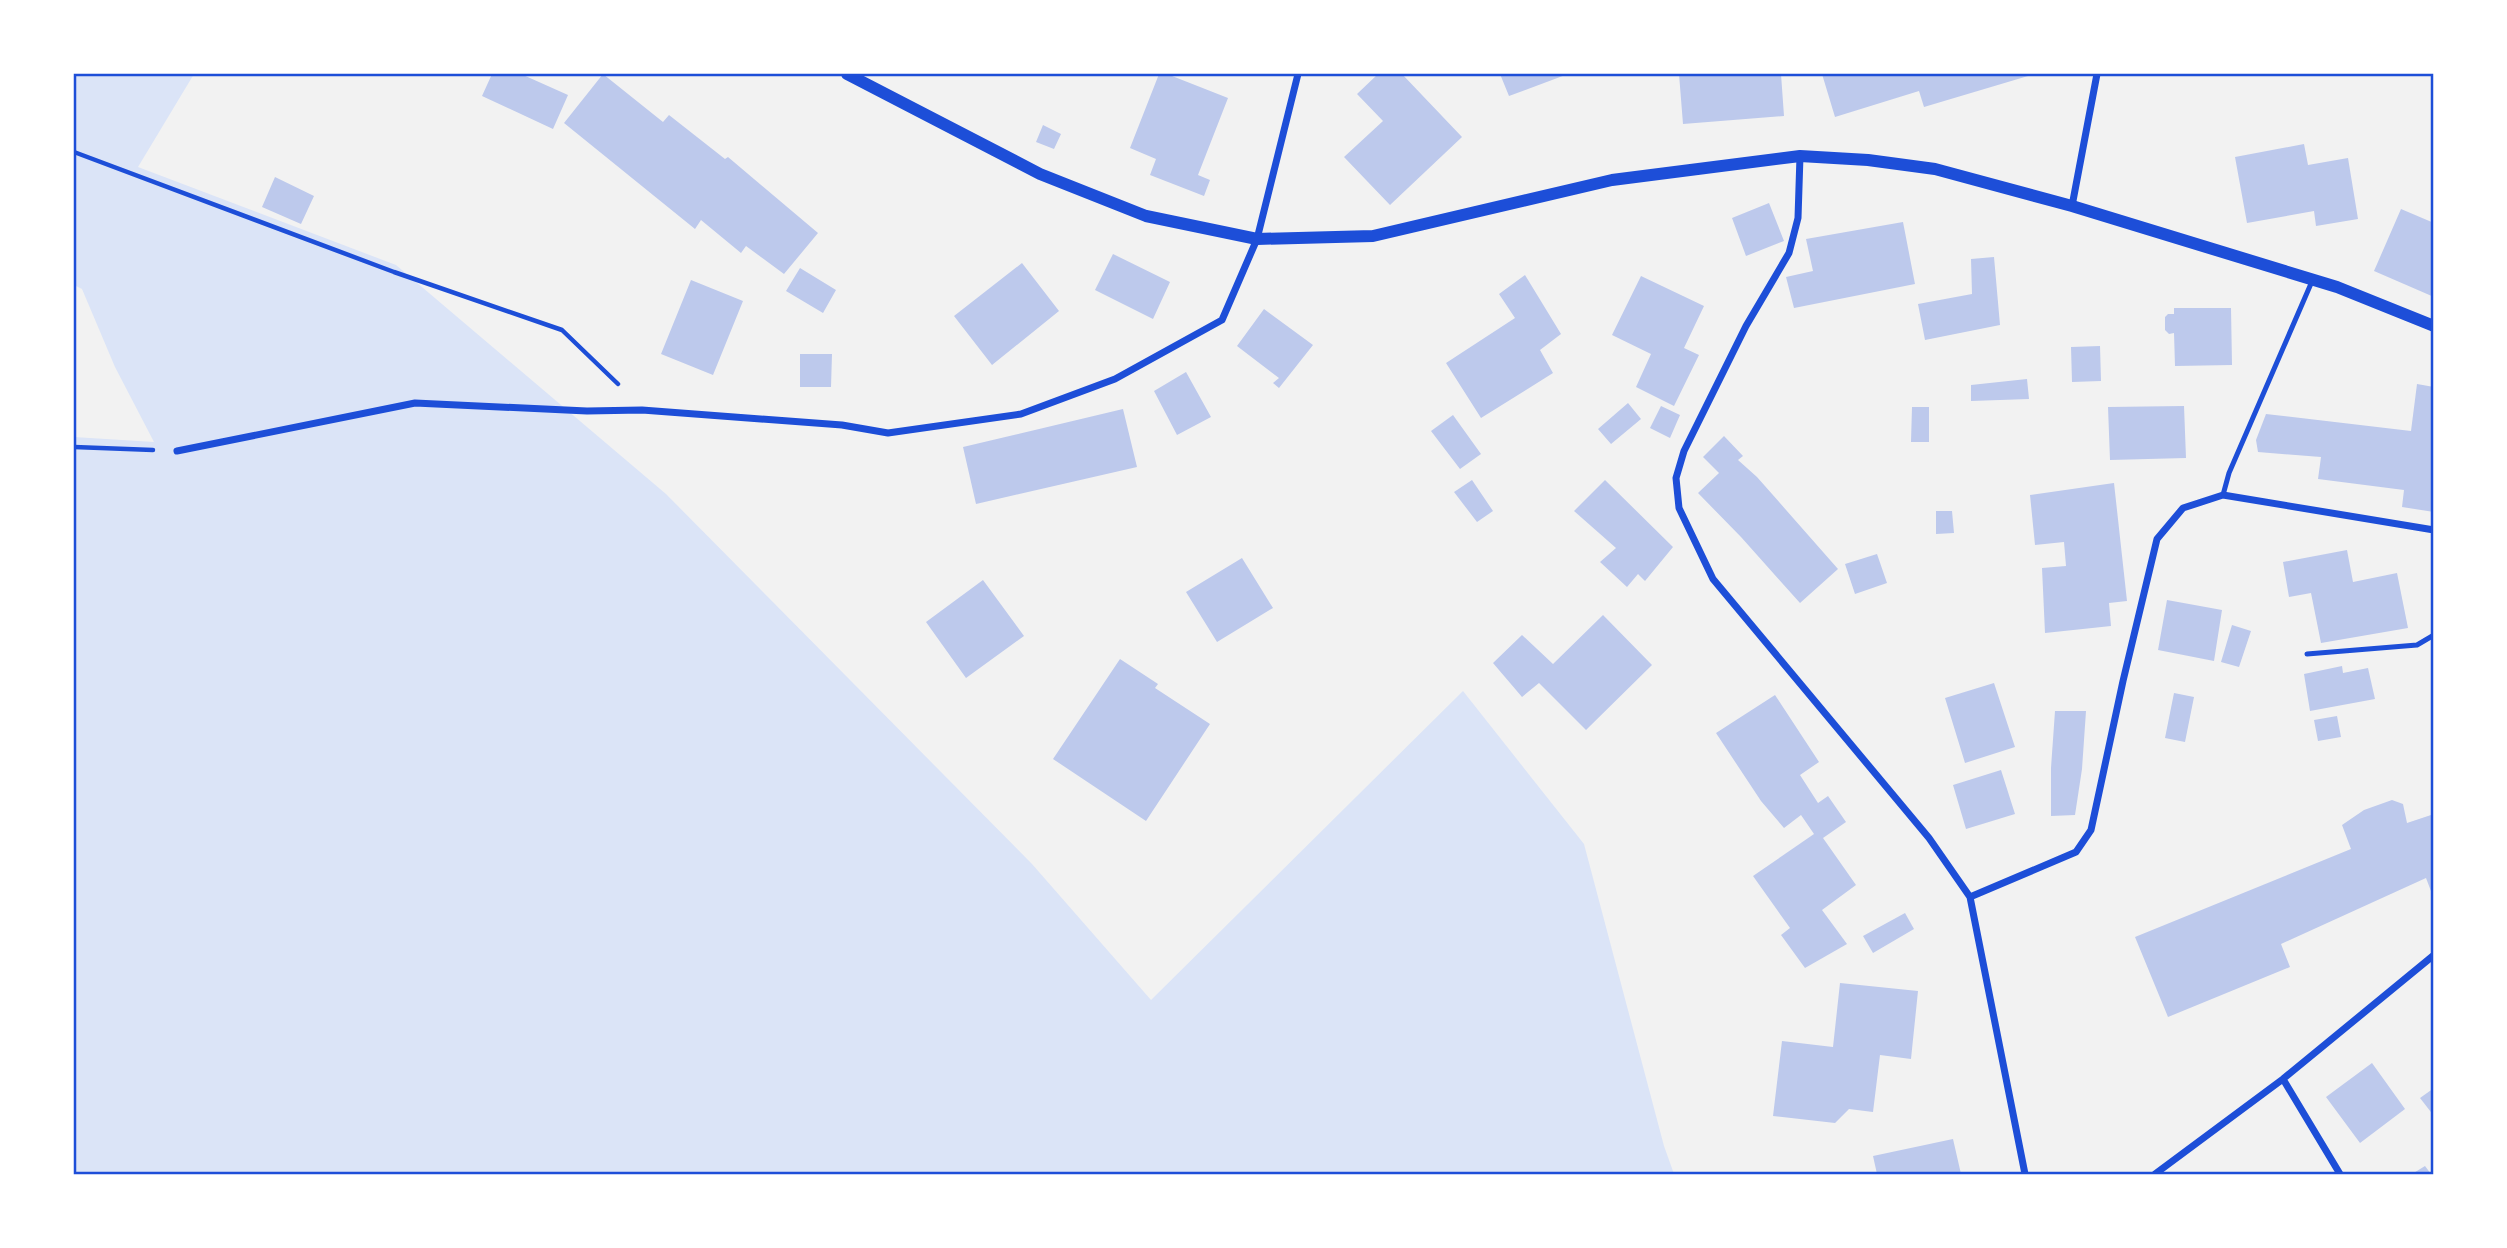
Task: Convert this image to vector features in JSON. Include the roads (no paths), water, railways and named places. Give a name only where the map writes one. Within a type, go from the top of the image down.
[{"type":"street","points":[[847,74],[1040,174],[1146,216],[1257,239],[1373,236],[1612,180],[1800,156],[1868,160],[1935,169],[2072,206],[2313,279],[2434,326]]},
{"type":"street","points":[[177,450],[415,403],[587,411],[642,410],[842,425],[888,433],[1021,414],[1115,379],[1222,320],[1257,239],[1298,74]]},
{"type":"street","points":[[2072,206],[2097,74]]},
{"type":"street","points":[[1800,156],[1798,218],[1789,253],[1746,326],[1684,450],[1676,478],[1679,508],[1713,579],[1929,838],[1970,897],[2025,1174]]},
{"type":"street","points":[[1970,897],[2076,852],[2091,830],[2157,539],[2183,509],[2223,495],[2434,530]]},
{"type":"street","points":[[2155,1174],[2283,1079],[2434,955]]},
{"type":"street","points":[[2283,1079],[2340,1174]]},
{"type":"lane","points":[[2223,495],[2229,473],[2313,279]]},
{"type":"lane","points":[[2308,654],[2417,645],[2434,635]]}]
